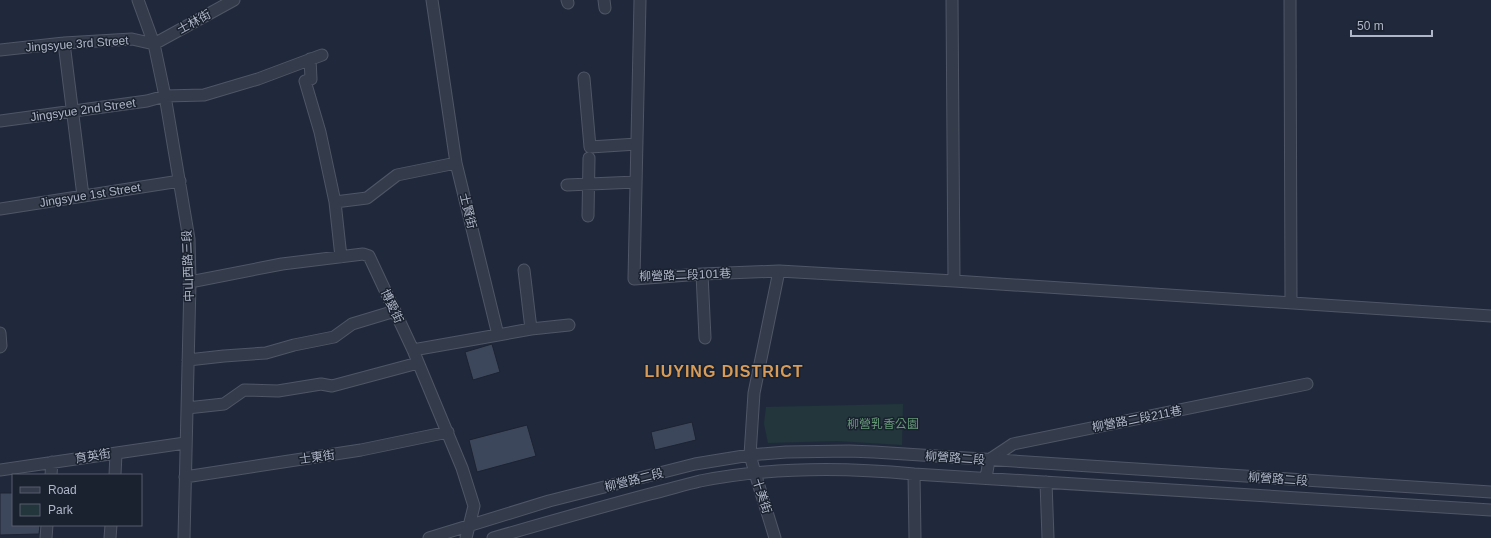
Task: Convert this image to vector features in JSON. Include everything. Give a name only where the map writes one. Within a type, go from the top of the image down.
[{"type":"street","name":"中山西路三段","points":[[138,0],[154,44],[165,96],[189,239],[190,282],[185,443],[184,538]]},
{"type":"street","name":"士林街","points":[[154,44],[234,0]]},
{"type":"street","name":"士賢街","points":[[432,0],[456,163],[498,336]]},
{"type":"street","name":"柳營路二段101巷","points":[[640,0],[634,279],[702,274],[779,271],[1491,316]]},
{"type":"street","points":[[952,0],[954,281]]},
{"type":"street","points":[[1290,0],[1291,303]]},
{"type":"street","name":"Jingsyue 3rd Street","points":[[0,50],[64,43],[132,40],[154,44]]},
{"type":"street","points":[[64,43],[83,196]]},
{"type":"street","name":"Jingsyue 2nd Street","points":[[0,121],[147,101],[165,96],[204,95],[258,79],[322,55]]},
{"type":"street","points":[[310,59],[311,79],[305,82],[320,132],[335,202],[341,258]]},
{"type":"street","points":[[584,78],[590,147],[637,144]]},
{"type":"street","points":[[588,216],[589,158]]},
{"type":"street","points":[[335,202],[367,198],[397,175],[456,163]]},
{"type":"street","name":"Jingsyue 1st Street","points":[[0,210],[180,181]]},
{"type":"street","points":[[567,185],[636,182]]},
{"type":"street","name":"博愛街","points":[[190,282],[282,264],[341,258],[363,254],[369,256],[413,350],[462,468],[474,506],[466,538]]},
{"type":"street","points":[[524,270],[531,329]]},
{"type":"street","points":[[750,455],[754,393],[779,271]]},
{"type":"street","points":[[702,274],[706,338]]},
{"type":"street","points":[[188,360],[266,353],[294,345],[334,337],[352,324],[394,311]]},
{"type":"street","points":[[413,350],[531,329],[569,325]]},
{"type":"street","points":[[0,333],[1,347]]},
{"type":"street","points":[[187,408],[224,404],[244,390],[278,391],[321,384],[332,386],[418,363]]},
{"type":"street","name":"柳營路二段211巷","points":[[988,460],[1013,444],[1307,384]]},
{"type":"street","name":"士東街","points":[[185,477],[361,450],[448,432]]},
{"type":"street","name":"育英街","points":[[0,470],[185,443]]},
{"type":"street","name":"柳營路二段","points":[[429,538],[549,501],[695,464],[750,455],[786,452],[849,450],[1491,492]]},
{"type":"street","points":[[115,474],[116,453]]},
{"type":"street","name":"十美街","points":[[750,455],[775,538]]},
{"type":"street","points":[[986,478],[988,460]]},
{"type":"street","points":[[51,474],[52,462]]},
{"type":"street","name":"柳營路二段","points":[[493,538],[619,502],[700,481],[784,470],[850,469],[1491,510]]},
{"type":"street","points":[[914,474],[915,538]]},
{"type":"street","points":[[1046,482],[1048,538]]},
{"type":"street","points":[[1336,500],[1337,483]]},
{"type":"street","points":[[46,538],[47,526]]},
{"type":"street","points":[[110,538],[111,526]]},
{"type":"green space","name":"柳營乳香公園","points":[[903,404],[902,445],[837,441],[768,443],[764,424],[766,407]]},
{"type":"building","points":[[492,344],[500,372],[473,380],[465,352]]},
{"type":"building","points":[[692,422],[696,440],[655,450],[651,432]]},
{"type":"building","points":[[527,425],[536,456],[477,472],[469,440]]},
{"type":"building","points":[[0,493],[12,493],[12,526],[40,526],[39,534],[0,535]]},
{"type":"district","name":"LIUYING DISTRICT","points":[[724,371]]}]
